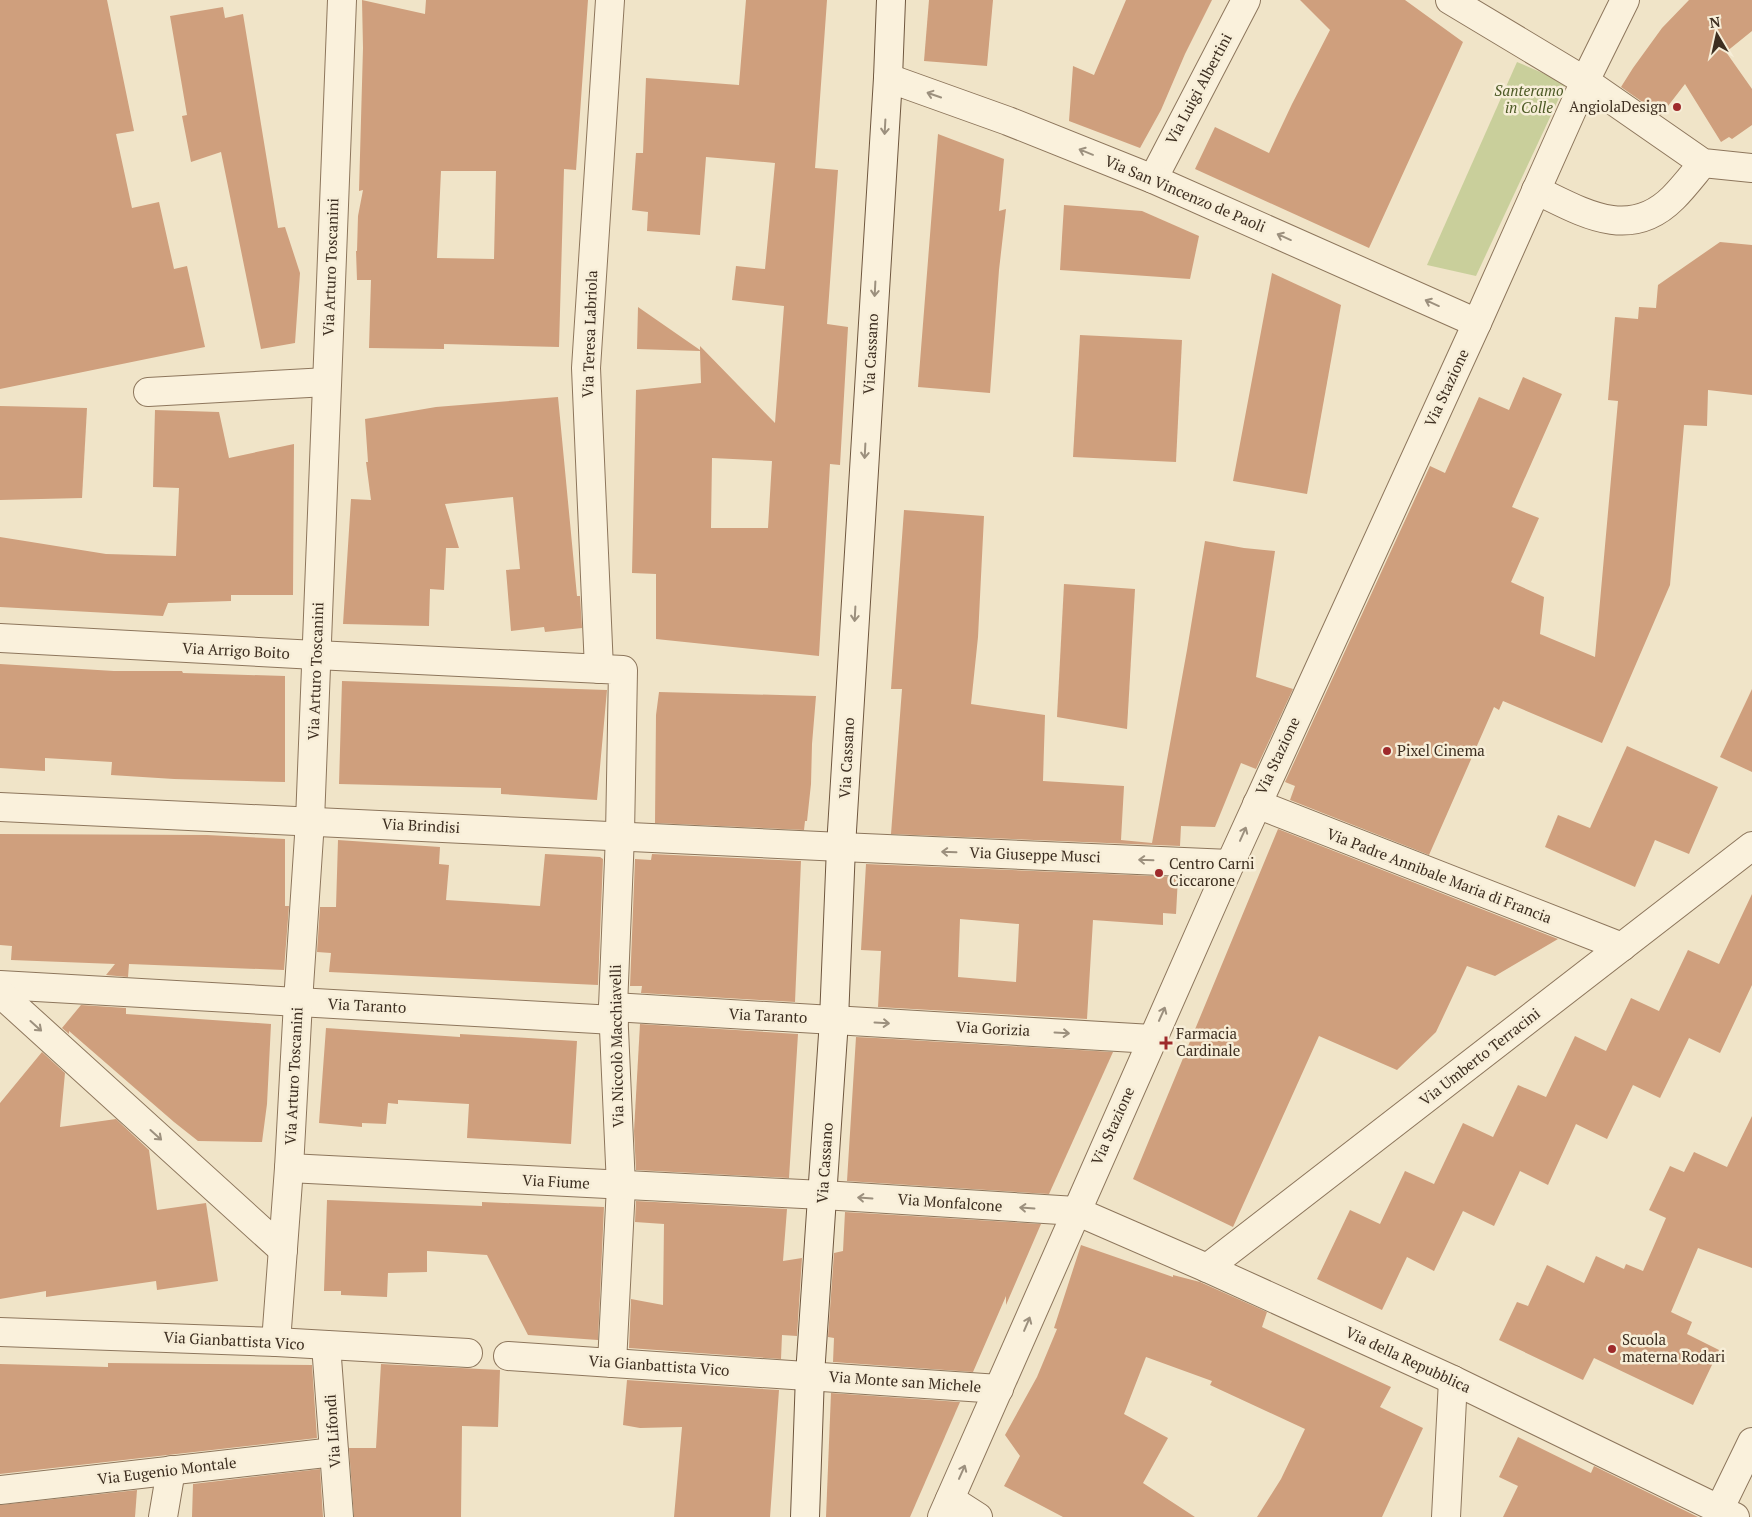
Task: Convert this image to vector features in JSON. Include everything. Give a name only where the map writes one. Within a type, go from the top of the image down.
[{"type":"street","name":"Via Arturo Toscanini","points":[[276,1342],[289,1168],[310,821],[342,0]]},
{"type":"street","name":"Via Teresa Labriola","points":[[610,0],[586,368],[611,669]]},
{"type":"street","name":"Via Cassano","points":[[805,1517],[810,1375],[834,1020],[841,847],[892,0]]},
{"type":"street","name":"Via Luigi Albertini","points":[[1153,179],[1246,0]]},
{"type":"street","points":[[1450,0],[1585,81],[1703,163],[1752,168]]},
{"type":"street","name":"Via Stazione","points":[[946,1508],[1256,804],[1585,81],[1625,0]]},
{"type":"street","name":"Via San Vincenzo de Paoli","points":[[888,78],[1008,121],[1153,179],[1476,323]]},
{"type":"street","points":[[1536,190],[1604,220],[1623,221],[1641,218],[1657,210],[1672,199],[1703,163]]},
{"type":"street","points":[[148,392],[327,382]]},
{"type":"street","name":"Via Arrigo Boito","points":[[0,638],[611,669]]},
{"type":"street","name":"Via Niccolò Macchiavelli","points":[[611,669],[620,835],[613,1013],[622,1186],[612,1363]]},
{"type":"street","name":"Via Padre Annibale Maria di Francia","points":[[1256,804],[1622,947]]},
{"type":"street","name":"Via Brindisi","points":[[0,807],[841,847]]},
{"type":"street","name":"Via Umberto Terracini","points":[[1207,1268],[1752,846]]},
{"type":"street","name":"Via Giuseppe Musci","points":[[841,847],[1230,864]]},
{"type":"street","name":"Via Taranto","points":[[0,985],[298,1002],[834,1020]]},
{"type":"street","points":[[0,993],[283,1250]]},
{"type":"street","name":"Via Gorizia","points":[[834,1020],[1152,1039]]},
{"type":"street","name":"Via Fiume","points":[[289,1168],[823,1195]]},
{"type":"street","name":"Via Monfalcone","points":[[823,1195],[1076,1211]]},
{"type":"street","name":"Via della Repubblica","points":[[1076,1211],[1207,1268],[1452,1380],[1725,1515]]},
{"type":"street","name":"Via Gianbattista Vico","points":[[0,1332],[276,1342],[468,1353]]},
{"type":"street","name":"Via Lifondi","points":[[326,1345],[339,1517]]},
{"type":"street","name":"Via Gianbattista Vico","points":[[508,1356],[810,1375]]},
{"type":"street","name":"Via Monte san Michele","points":[[810,1375],[999,1389]]},
{"type":"street","points":[[1446,1517],[1452,1380]]},
{"type":"street","points":[[1725,1515],[1752,1442]]},
{"type":"street","name":"Via Eugenio Montale","points":[[0,1490],[334,1452]]},
{"type":"street","points":[[163,1517],[171,1470]]},
{"type":"street","points":[[946,1508],[978,1517]]},
{"type":"green space","name":"Santeramo in Colle","points":[[1517,62],[1566,83],[1476,276],[1427,265]]},
{"type":"building","points":[[0,0],[107,0],[134,131],[116,134],[132,208],[159,202],[174,269],[187,266],[205,347],[0,389]]},
{"type":"building","points":[[362,0],[425,14],[426,0],[588,0],[576,170],[564,169],[559,347],[444,344],[444,349],[369,348],[371,280],[357,280],[356,251],[358,216],[363,190],[359,191],[363,48]],"holes":[[[441,171],[496,171],[494,259],[437,258]]]},
{"type":"building","points":[[746,0],[827,0],[815,168],[838,170],[827,324],[848,327],[840,465],[830,464],[819,656],[656,639],[656,574],[632,573],[636,390],[701,383],[700,351],[637,349],[638,307],[700,350],[700,346],[775,423],[784,306],[732,300],[736,266],[765,269],[775,163],[706,157],[700,235],[647,231],[648,212],[632,210],[636,153],[643,153],[646,78],[739,85]],"holes":[[[712,458],[772,461],[768,528],[711,528]]]},
{"type":"building","points":[[929,0],[993,0],[987,66],[924,61]]},
{"type":"building","points":[[1126,0],[1212,0],[1185,54],[1161,110],[1140,148],[1069,121],[1073,66],[1094,75]]},
{"type":"building","points":[[1300,0],[1405,0],[1463,42],[1369,248],[1195,169],[1215,127],[1269,153],[1330,30]]},
{"type":"building","points":[[1689,0],[1752,0],[1752,31],[1726,52],[1752,89],[1752,125],[1732,139],[1729,137],[1721,142],[1685,84],[1661,115],[1621,87],[1662,28]]},
{"type":"building","points":[[223,7],[225,18],[243,14],[278,228],[285,227],[300,273],[295,343],[261,349],[221,152],[191,162],[182,116],[187,115],[170,16]]},
{"type":"building","points":[[938,134],[1004,159],[999,211],[1006,209],[999,270],[990,393],[918,387]]},
{"type":"building","points":[[1064,205],[1142,211],[1199,236],[1190,279],[1060,270]]},
{"type":"building","points":[[1720,242],[1752,245],[1752,395],[1708,390],[1707,426],[1684,425],[1670,585],[1602,743],[1503,701],[1499,710],[1494,707],[1429,855],[1290,800],[1295,786],[1285,782],[1430,466],[1445,473],[1479,397],[1509,410],[1523,377],[1562,394],[1512,507],[1539,518],[1511,582],[1544,597],[1540,634],[1595,657],[1618,401],[1608,400],[1615,317],[1638,319],[1639,307],[1656,308],[1658,285]]},
{"type":"building","points":[[1272,273],[1341,305],[1307,494],[1233,481]]},
{"type":"building","points":[[1080,335],[1182,340],[1176,462],[1073,457]]},
{"type":"building","points":[[558,397],[577,596],[580,596],[582,628],[545,632],[544,627],[511,631],[506,570],[520,569],[513,497],[445,504],[459,548],[446,548],[444,590],[430,589],[429,626],[343,624],[351,499],[371,500],[366,462],[368,462],[365,419],[436,407]]},
{"type":"building","points":[[0,406],[87,408],[82,498],[0,500]]},
{"type":"building","points":[[155,410],[219,412],[229,458],[294,444],[293,595],[231,595],[231,601],[168,603],[163,616],[0,607],[0,537],[106,554],[176,556],[179,488],[153,487]]},
{"type":"building","points":[[904,510],[984,516],[978,637],[971,704],[1045,715],[1043,781],[1124,786],[1121,840],[1152,843],[1205,541],[1275,551],[1256,677],[1293,689],[1256,769],[1241,763],[1215,827],[1181,826],[1180,846],[891,834],[902,689],[891,689]]},
{"type":"building","points":[[1064,584],[1135,589],[1127,729],[1057,717]]},
{"type":"building","points":[[0,664],[114,671],[182,671],[183,673],[285,676],[285,782],[111,775],[112,762],[45,758],[45,771],[0,768]]},
{"type":"building","points":[[342,681],[607,690],[597,800],[501,794],[501,788],[339,784]]},
{"type":"building","points":[[1752,689],[1752,772],[1720,757]]},
{"type":"building","points":[[659,692],[816,696],[811,784],[807,821],[805,821],[804,830],[655,823],[656,715]]},
{"type":"building","points":[[1627,746],[1718,787],[1689,854],[1655,840],[1635,887],[1545,847],[1558,815],[1590,828]]},
{"type":"building","points":[[1278,829],[1558,939],[1495,976],[1467,966],[1436,1032],[1397,1070],[1319,1036],[1233,1227],[1133,1179]]},
{"type":"building","points":[[0,834],[207,835],[285,839],[285,906],[289,906],[284,970],[129,964],[128,977],[106,975],[115,964],[11,960],[12,946],[0,945]]},
{"type":"building","points":[[338,840],[440,847],[439,864],[449,865],[446,900],[540,906],[545,854],[600,857],[603,859],[598,985],[329,972],[331,953],[317,952],[320,907],[336,907]]},
{"type":"building","points":[[652,854],[801,861],[795,1002],[641,993],[642,986],[630,986],[635,859],[651,860]]},
{"type":"building","points":[[866,864],[1178,877],[1176,914],[1163,913],[1163,925],[1093,920],[1087,1019],[878,1007],[881,951],[861,950]],"holes":[[[960,919],[1019,924],[1016,982],[958,977]]]},
{"type":"building","points":[[1752,894],[1752,985],[1720,1053],[1689,1038],[1660,1098],[1633,1085],[1607,1139],[1576,1124],[1548,1185],[1520,1171],[1494,1226],[1463,1211],[1434,1271],[1407,1257],[1382,1310],[1317,1279],[1350,1210],[1380,1224],[1405,1171],[1434,1184],[1463,1123],[1493,1137],[1518,1085],[1546,1097],[1575,1036],[1606,1051],[1631,998],[1659,1011],[1688,950],[1719,964]]},
{"type":"building","points":[[81,1005],[126,1008],[126,1014],[271,1024],[267,1104],[262,1142],[198,1141],[69,1031],[69,1034],[62,1028]]},
{"type":"building","points":[[640,1024],[798,1034],[789,1178],[636,1170],[634,1131]]},
{"type":"building","points":[[326,1028],[460,1037],[460,1034],[577,1041],[571,1144],[467,1138],[469,1104],[398,1100],[398,1104],[388,1103],[386,1124],[362,1123],[362,1127],[319,1123]]},
{"type":"building","points":[[856,1037],[1113,1052],[1049,1194],[847,1181]]},
{"type":"building","points":[[42,1052],[65,1073],[60,1127],[116,1119],[149,1150],[157,1210],[206,1203],[218,1281],[157,1290],[156,1281],[46,1297],[46,1291],[0,1299],[0,1103]]},
{"type":"building","points":[[1752,1116],[1752,1268],[1698,1248],[1671,1312],[1692,1322],[1687,1334],[1719,1350],[1693,1405],[1594,1358],[1583,1380],[1499,1340],[1517,1302],[1528,1306],[1547,1265],[1584,1283],[1596,1256],[1624,1269],[1626,1264],[1643,1271],[1666,1218],[1649,1210],[1670,1166],[1684,1172],[1694,1152],[1727,1167]]},
{"type":"building","points":[[327,1200],[482,1206],[482,1202],[604,1207],[598,1340],[528,1335],[487,1255],[427,1251],[427,1272],[388,1273],[387,1297],[341,1295],[341,1291],[324,1291]]},
{"type":"building","points":[[636,1201],[787,1209],[783,1261],[802,1258],[797,1336],[782,1335],[781,1359],[629,1348],[631,1299],[663,1305],[664,1224],[635,1222]]},
{"type":"building","points":[[845,1212],[1041,1224],[1006,1305],[1006,1296],[973,1372],[833,1362],[834,1338],[828,1337],[834,1253],[843,1251]]},
{"type":"building","points":[[1081,1245],[1173,1277],[1173,1275],[1200,1282],[1267,1312],[1262,1327],[1391,1387],[1380,1407],[1423,1428],[1382,1517],[1257,1517],[1281,1479],[1305,1429],[1210,1385],[1212,1381],[1146,1357],[1124,1414],[1168,1438],[1143,1483],[1195,1517],[1063,1517],[1004,1486],[1020,1456],[1005,1435],[1037,1377],[1057,1329],[1054,1328]]},
{"type":"building","points":[[108,1363],[312,1365],[317,1438],[0,1474],[0,1364],[108,1367]]},
{"type":"building","points":[[381,1364],[500,1370],[498,1427],[462,1426],[461,1517],[354,1517],[349,1448],[376,1448]]},
{"type":"building","points":[[627,1380],[779,1390],[770,1517],[674,1517],[682,1427],[640,1428],[623,1425]]},
{"type":"building","points":[[831,1393],[960,1402],[910,1517],[826,1517]]},
{"type":"building","points":[[1518,1437],[1591,1473],[1594,1466],[1698,1517],[1503,1517],[1518,1486],[1499,1477]]},
{"type":"building","points":[[320,1469],[323,1517],[192,1517],[193,1484]]},
{"type":"building","points":[[137,1490],[135,1517],[0,1517],[0,1505]]},
{"type":"place","name":"AngiolaDesign","points":[[1677,107]]},
{"type":"place","name":"Pixel Cinema","points":[[1387,751]]},
{"type":"place","name":"Centro Carni Ciccarone","points":[[1159,873]]},
{"type":"place","name":"Farmacia Cardinale","points":[[1166,1043]]},
{"type":"place","name":"Scuola materna Rodari","points":[[1612,1349]]}]
